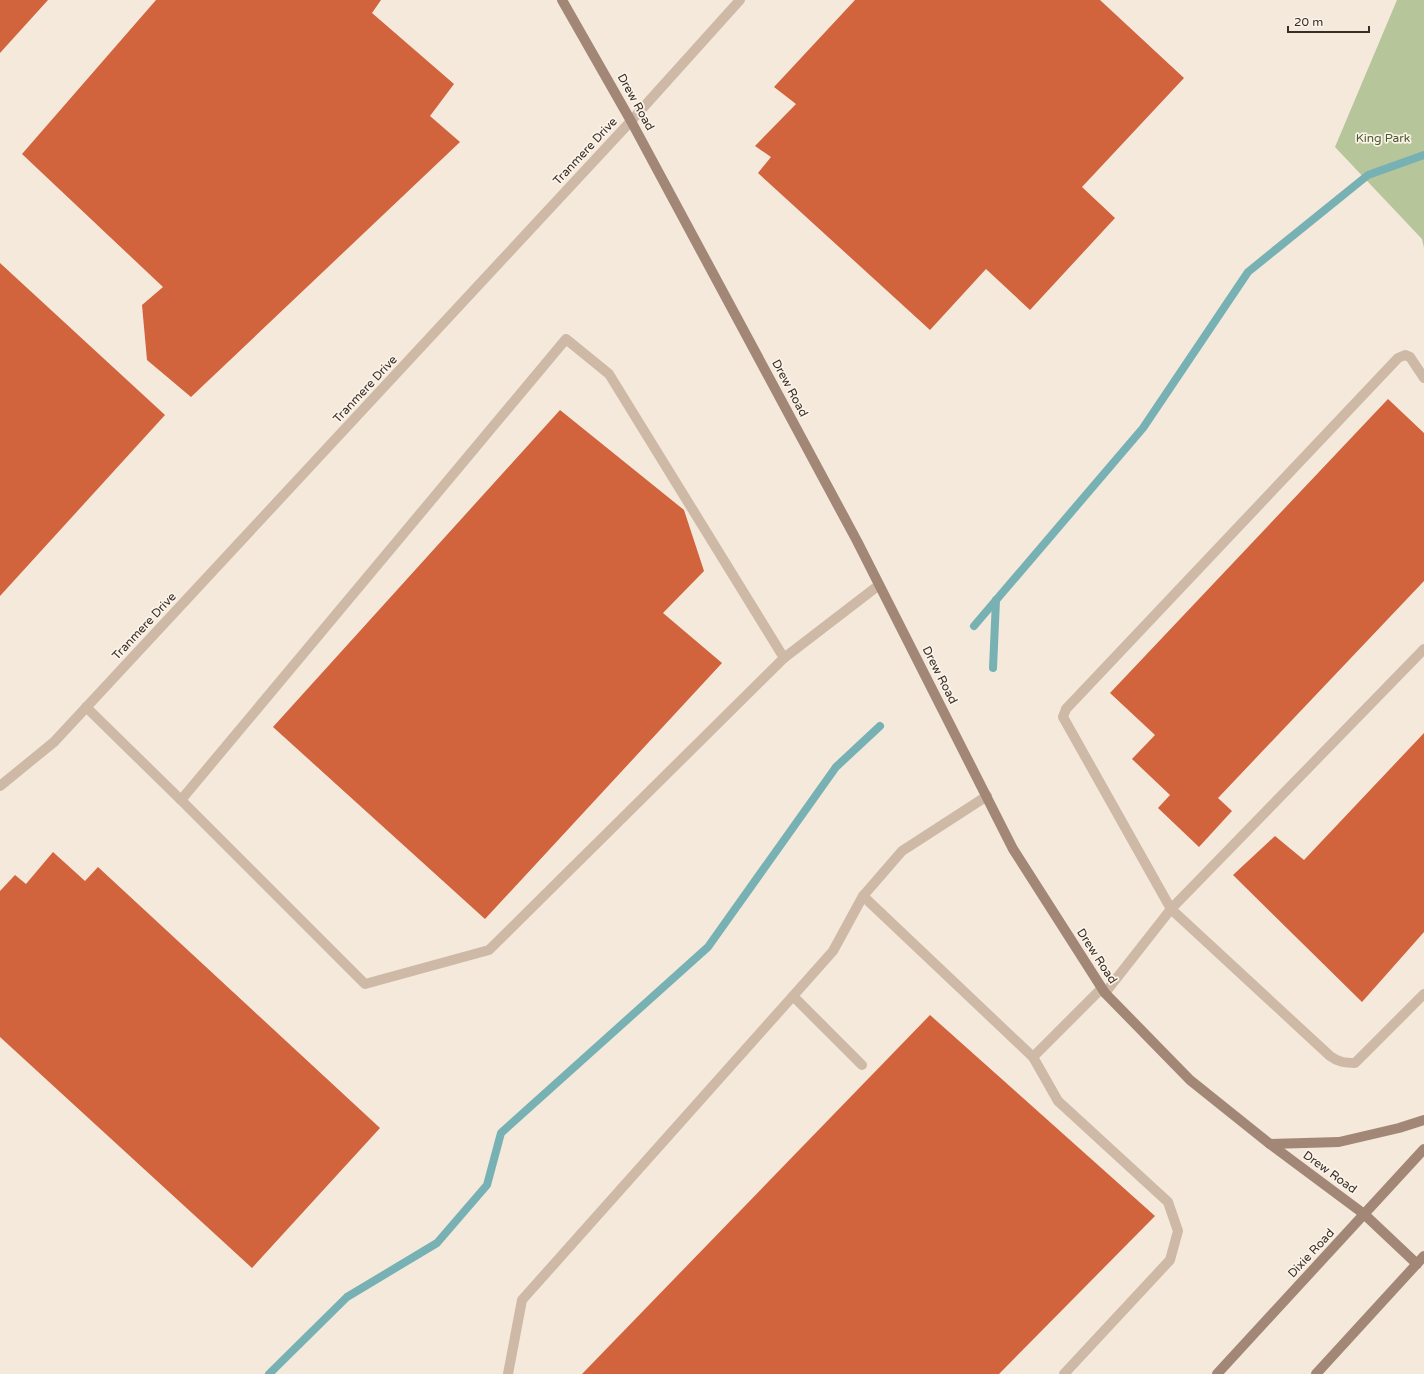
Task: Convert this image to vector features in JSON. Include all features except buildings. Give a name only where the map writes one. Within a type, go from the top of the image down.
[{"type":"street","name":"Drew Road","points":[[562,0],[631,121],[854,534],[1013,849],[1103,990],[1190,1080],[1270,1144],[1364,1214],[1422,1263]]},
{"type":"street","name":"Tranmere Drive","points":[[0,786],[54,742],[631,121],[740,0]]},
{"type":"street","points":[[181,800],[566,338],[609,374],[784,658]]},
{"type":"street","points":[[1424,378],[1410,357],[1405,355],[1398,358],[1066,709],[1063,717],[1172,909],[1335,1060],[1345,1063],[1355,1062],[1424,994]]},
{"type":"street","points":[[86,707],[365,984],[489,950],[784,658],[880,585]]},
{"type":"street","points":[[1033,1057],[1103,990],[1172,909],[1424,648]]},
{"type":"street","points":[[508,1374],[522,1300],[833,951],[862,896],[902,851],[987,796]]},
{"type":"street","points":[[862,896],[1033,1057],[1058,1101],[1168,1202],[1178,1231],[1170,1260],[1064,1374]]},
{"type":"street","points":[[793,996],[862,1065]]},
{"type":"street","points":[[1270,1144],[1339,1142],[1399,1128],[1424,1120]]},
{"type":"street","name":"Dixie Road","points":[[1217,1374],[1424,1149]]},
{"type":"street","points":[[1316,1374],[1422,1263]]},
{"type":"green space","name":"King Park","points":[[1397,0],[1424,0],[1424,248],[1422,239],[1335,147]]},
{"type":"waterway","points":[[974,626],[1143,428],[1248,272],[1368,175],[1424,155]]},
{"type":"waterway","points":[[993,668],[996,600]]},
{"type":"waterway","points":[[269,1374],[347,1297],[437,1243],[487,1185],[501,1133],[708,947],[836,767],[880,726]]}]
